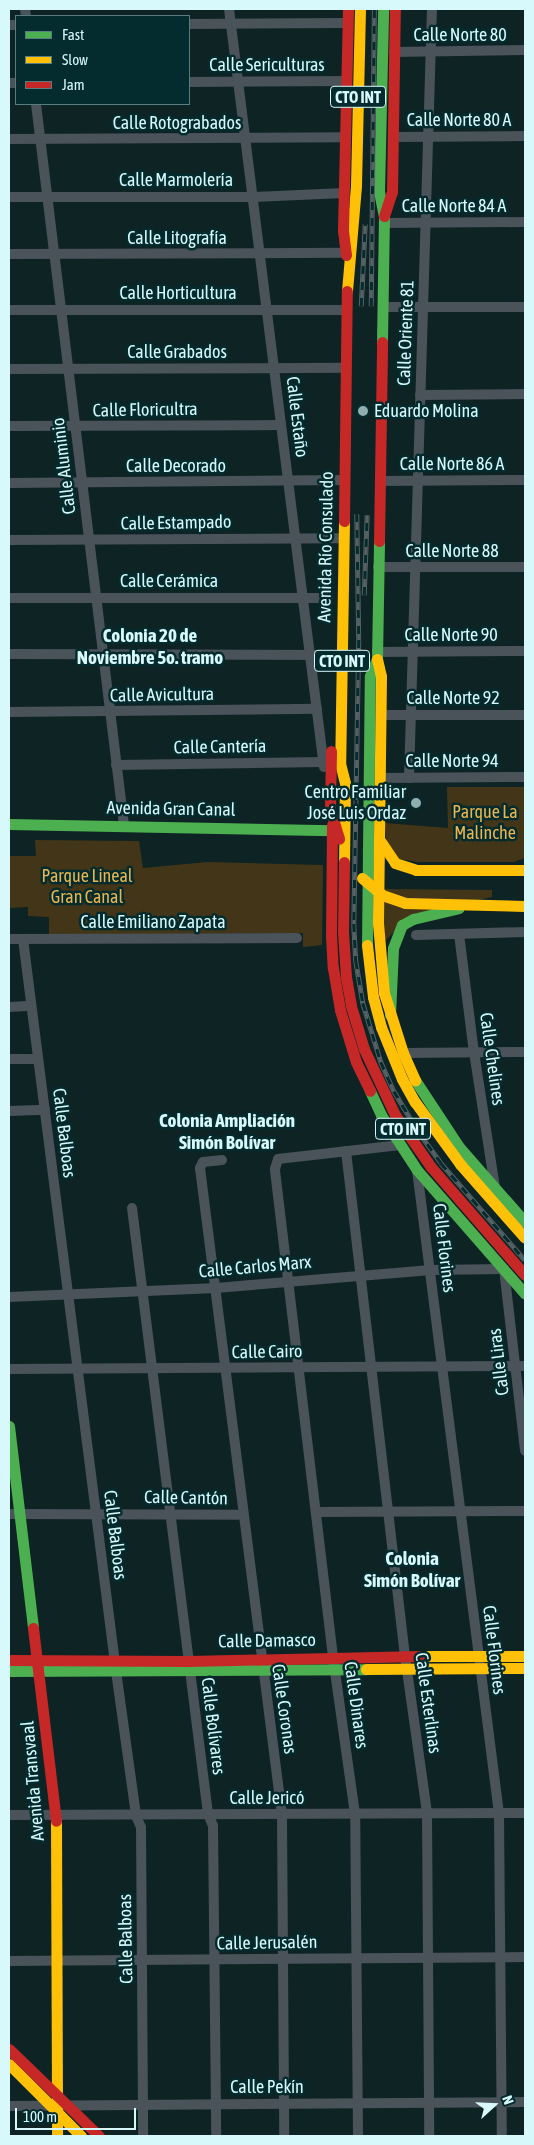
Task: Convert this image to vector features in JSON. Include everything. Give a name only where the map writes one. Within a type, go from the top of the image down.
[{"type":"main road","name":"Avenida Río Consulado","points":[[337,864],[332,830],[333,784],[340,763],[347,310],[347,269],[343,230],[348,9]]},
{"type":"main road","name":"CTO INT","points":[[347,269],[356,185],[360,9]]},
{"type":"main road","name":"CTO INT","points":[[373,864],[379,840],[381,714],[381,676],[377,656],[384,220],[380,192],[383,9]]},
{"type":"main road","name":"CTO INT","points":[[384,220],[392,192],[395,9]]},
{"type":"main road","points":[[343,558],[333,575],[330,809],[342,848],[362,878],[373,889],[394,901],[419,905],[525,906]]},
{"type":"main road","name":"CTO INT","points":[[377,656],[370,676],[373,864],[372,902],[367,942],[373,997],[384,1035],[402,1079],[419,1108],[449,1149],[525,1238]]},
{"type":"main road","name":"CTO INT","points":[[340,763],[345,782],[337,864],[333,968],[345,1030],[363,1080],[400,1145],[417,1170],[525,1294]]},
{"type":"main road","name":"Avenida Gran Canal","points":[[9,824],[332,830]]},
{"type":"main road","points":[[379,840],[395,863],[416,870],[525,870]]},
{"type":"main road","points":[[390,1015],[394,948],[402,925],[413,919],[482,903],[525,899]]},
{"type":"main road","name":"CTO INT","points":[[337,902],[351,1006],[364,1049],[382,1091],[407,1134],[431,1167],[525,1275]]},
{"type":"main road","name":"CTO INT","points":[[372,902],[390,1015],[403,1053],[415,1080],[443,1125],[525,1222]]},
{"type":"main road","name":"Avenida Transvaal","points":[[9,1426],[15,1514],[39,1665],[56,1814],[58,2136]]},
{"type":"main road","name":"Calle Damasco","points":[[9,1660],[39,1665],[115,1666],[334,1663],[405,1656],[525,1656]]},
{"type":"main road","name":"Calle Damasco","points":[[334,1663],[407,1670],[525,1668]]},
{"type":"main road","name":"Calle Damasco","points":[[9,1671],[39,1665]]},
{"type":"main road","points":[[9,2049],[58,2105],[81,2136]]},
{"type":"main road","points":[[9,2064],[99,2136]]},
{"type":"street","name":"Calle Estaño","points":[[229,9],[332,830]]},
{"type":"street","name":"Calle Oriente 81","points":[[409,778],[432,9]]},
{"type":"street","points":[[190,24],[347,23]]},
{"type":"street","name":"Calle Norte 80","points":[[394,52],[525,50]]},
{"type":"street","name":"Calle Sericulturas","points":[[190,82],[346,81]]},
{"type":"street","name":"Calle Aluminio","points":[[36,105],[124,825]]},
{"type":"street","name":"Calle Norte 80 A","points":[[393,137],[525,136]]},
{"type":"street","name":"Calle Rotograbados","points":[[9,140],[345,137]]},
{"type":"street","name":"Calle Marmolería","points":[[9,197],[253,197],[344,194]]},
{"type":"street","name":"Calle Norte 84 A","points":[[384,220],[525,222]]},
{"type":"street","name":"Calle Litografía","points":[[9,254],[345,252]]},
{"type":"street","points":[[383,307],[525,307]]},
{"type":"street","name":"Calle Horticultura","points":[[9,310],[347,310]]},
{"type":"street","name":"Calle Grabados","points":[[9,369],[346,368]]},
{"type":"street","points":[[420,394],[525,394]]},
{"type":"street","name":"Calle Floricultra","points":[[9,426],[281,425]]},
{"type":"street","name":"Calle Decorado","points":[[9,483],[344,480]]},
{"type":"street","name":"Calle Norte 86 A","points":[[380,480],[525,480]]},
{"type":"street","name":"Calle Estampado","points":[[9,540],[343,538]]},
{"type":"street","name":"Calle Norte 88","points":[[378,567],[525,567]]},
{"type":"street","name":"Calle Cerámica","points":[[9,598],[328,598]]},
{"type":"street","name":"Calle Norte 90","points":[[377,656],[412,651],[525,651]]},
{"type":"street","points":[[9,654],[329,655]]},
{"type":"street","name":"Calle Avicultura","points":[[9,712],[317,709]]},
{"type":"street","name":"Calle Norte 92","points":[[381,714],[525,715]]},
{"type":"street","name":"Calle Cantería","points":[[116,765],[323,762]]},
{"type":"street","name":"Calle Norte 94","points":[[380,778],[525,777]]},
{"type":"street","points":[[416,935],[525,932]]},
{"type":"street","name":"Calle Chelines","points":[[458,934],[495,1188]]},
{"type":"street","name":"Calle Emiliano Zapata","points":[[9,939],[298,938]]},
{"type":"street","name":"Calle Balboas","points":[[23,939],[115,1666],[136,1816],[141,1827],[143,2136]]},
{"type":"street","points":[[9,1007],[31,1006]]},
{"type":"street","points":[[403,1053],[525,1052]]},
{"type":"street","points":[[9,1059],[38,1059]]},
{"type":"street","points":[[9,1111],[45,1110]]},
{"type":"street","points":[[346,1151],[400,1145]]},
{"type":"street","name":"Calle Dinares","points":[[346,1151],[278,1159],[275,1169],[334,1663],[355,1814],[358,2136]]},
{"type":"street","name":"Calle Esterlinas","points":[[346,1151],[359,1276],[390,1512],[405,1656],[427,1814],[430,2136]]},
{"type":"street","name":"Calle Coronas","points":[[222,1160],[203,1162],[200,1168],[282,1815],[284,2136]]},
{"type":"street","name":"Calle Florines","points":[[417,1170],[499,1814],[502,2136]]},
{"type":"street","name":"Calle Bolívares","points":[[132,1208],[188,1665],[208,1814],[213,1826],[216,2136]]},
{"type":"street","name":"Calle Carlos Marx","points":[[9,1297],[216,1288],[431,1270],[504,1270]]},
{"type":"street","name":"Calle Liras","points":[[504,1270],[521,1366],[525,1451]]},
{"type":"street","name":"Calle Cairo","points":[[9,1369],[521,1366]]},
{"type":"street","points":[[316,1512],[525,1511]]},
{"type":"street","name":"Calle Cantón","points":[[15,1514],[169,1513],[243,1515]]},
{"type":"street","name":"Calle Jericó","points":[[9,1815],[525,1813]]},
{"type":"street","name":"Calle Jerusalén","points":[[9,1961],[525,1957]]},
{"type":"street","name":"Calle Pekín","points":[[9,2106],[525,2102]]},
{"type":"green space","name":"Parque La Malinche","points":[[447,787],[525,787],[525,858],[514,862],[418,862],[387,857],[385,823],[448,828]]},
{"type":"green space","name":"Parque Lineal Gran Canal","points":[[35,840],[139,841],[143,868],[208,862],[323,865],[322,945],[303,947],[303,933],[49,935],[49,917],[28,916],[28,907],[9,908],[9,856],[36,856]]},
{"type":"green space","points":[[384,889],[492,890],[492,897],[410,916],[384,942]]},
{"type":"railway","points":[[371,306],[374,9]]},
{"type":"railway","points":[[361,306],[365,224]]},
{"type":"railway","points":[[357,514],[359,640],[354,924],[356,961],[363,1003],[381,1062],[394,1091],[418,1131],[441,1163],[525,1260]]},
{"type":"railway","points":[[364,595],[367,515]]},
{"type":"traffic: fast","points":[[382,342],[384,217],[379,192],[383,9]]},
{"type":"traffic: fast","points":[[367,945],[370,676],[377,659],[379,541]]},
{"type":"traffic: fast","points":[[9,824],[332,830]]},
{"type":"traffic: fast","points":[[390,1015],[393,948],[402,925],[413,919],[459,908]]},
{"type":"traffic: fast","points":[[415,1080],[459,1147],[525,1222]]},
{"type":"traffic: fast","points":[[370,1091],[381,1115],[417,1170],[525,1294]]},
{"type":"traffic: fast","points":[[9,1426],[33,1628]]},
{"type":"traffic: fast","points":[[9,1671],[366,1669]]},
{"type":"traffic: slow","points":[[347,291],[356,185],[360,9]]},
{"type":"traffic: slow","points":[[344,521],[340,763],[345,783],[344,862]]},
{"type":"traffic: slow","points":[[377,659],[381,676],[378,923],[384,993],[403,1053],[415,1080]]},
{"type":"traffic: slow","points":[[379,839],[395,863],[416,870],[525,870]]},
{"type":"traffic: slow","points":[[362,878],[382,895],[405,903],[525,906]]},
{"type":"traffic: slow","points":[[367,945],[373,997],[381,1027],[402,1079],[415,1102],[460,1164],[525,1238]]},
{"type":"traffic: slow","points":[[421,1656],[525,1656]]},
{"type":"traffic: slow","points":[[366,1669],[525,1668]]},
{"type":"traffic: slow","points":[[56,1821],[57,2136]]},
{"type":"traffic: slow","points":[[9,2064],[81,2136]]},
{"type":"traffic: jam","points":[[346,255],[343,230],[348,9]]},
{"type":"traffic: jam","points":[[384,216],[392,192],[395,9]]},
{"type":"traffic: jam","points":[[344,521],[347,291]]},
{"type":"traffic: jam","points":[[379,541],[382,342]]},
{"type":"traffic: jam","points":[[331,751],[330,809],[339,839]]},
{"type":"traffic: jam","points":[[332,825],[331,935],[333,968],[340,1010],[356,1062],[370,1091]]},
{"type":"traffic: jam","points":[[344,862],[343,932],[346,977],[351,1006],[364,1049],[395,1115],[431,1167],[525,1275]]},
{"type":"traffic: jam","points":[[33,1628],[56,1821]]},
{"type":"traffic: jam","points":[[9,1660],[188,1661],[421,1656]]},
{"type":"traffic: jam","points":[[9,2049],[99,2136]]},
{"type":"place","name":"Eduardo Molina","points":[[363,411]]},
{"type":"place","name":"Centro Familiar José Luis Ordaz","points":[[416,803]]},
{"type":"district","name":"Colonia 20 de Noviembre 5o. tramo","points":[[150,647]]},
{"type":"district","name":"Colonia Ampliación Simón Bolívar","points":[[227,1132]]},
{"type":"district","name":"Colonia Simón Bolívar","points":[[412,1570]]}]
